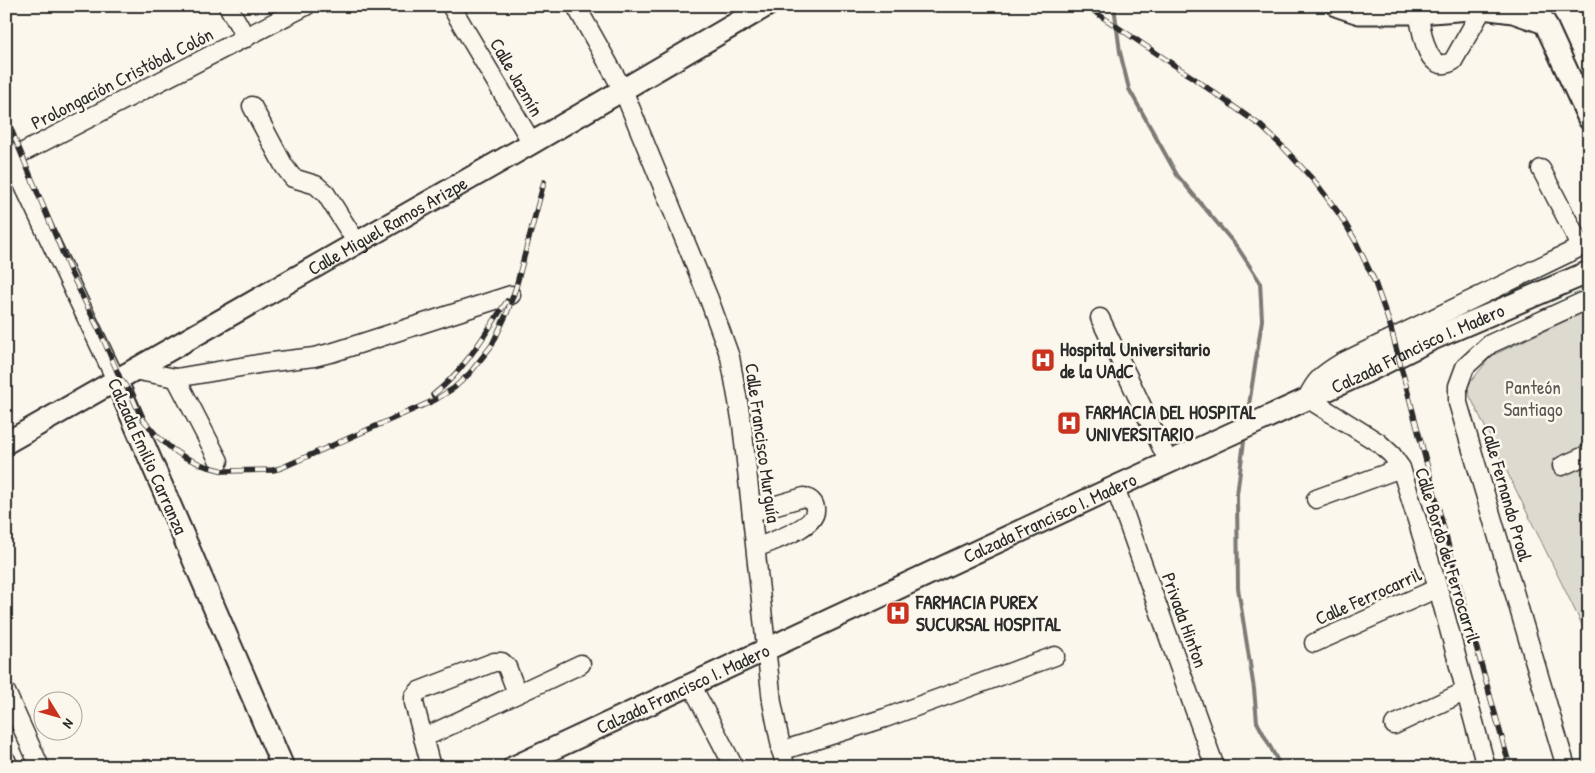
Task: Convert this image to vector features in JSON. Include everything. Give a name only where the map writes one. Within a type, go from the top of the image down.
[{"type":"main road","name":"Calle Miguel Ramos Arizpe","points":[[6,444],[624,90],[766,6]]},
{"type":"main road","points":[[1338,6],[1359,13],[1483,8],[1542,15],[1589,119]]},
{"type":"main road","name":"Calzada Francisco I. Madero","points":[[514,767],[765,649],[1270,417],[1430,340],[1589,272]]},
{"type":"main road","name":"Calzada Emilio Carranza","points":[[124,375],[283,767]]},
{"type":"street","points":[[228,6],[246,38]]},
{"type":"street","name":"Prolongación Cristóbal Colón","points":[[8,156],[246,38],[306,6]]},
{"type":"street","name":"Calle Jazmín","points":[[451,6],[532,143]]},
{"type":"street","name":"Calle Francisco Murguía","points":[[576,6],[624,90],[709,299],[730,357],[742,424],[765,649],[772,702],[783,759]]},
{"type":"street","points":[[1418,10],[1426,50],[1432,59],[1437,63],[1443,64],[1452,61],[1483,8]]},
{"type":"street","points":[[252,106],[284,166],[293,178],[316,185],[326,194],[357,242]]},
{"type":"street","name":"Calzada Emilio Carranza","points":[[8,156],[124,375]]},
{"type":"street","points":[[1307,398],[1321,375],[1341,363],[1585,245],[1541,169]]},
{"type":"street","points":[[124,375],[176,378],[264,363],[314,357],[511,295]]},
{"type":"street","name":"Calle Fernando Proal","points":[[1566,767],[1458,403],[1458,386],[1465,367],[1490,344],[1589,299]]},
{"type":"street","points":[[1100,318],[1169,463]]},
{"type":"street","points":[[176,378],[219,461]]},
{"type":"street","name":"Calle Bordo del Ferrocarril","points":[[1307,398],[1378,443],[1392,455],[1401,468],[1438,588],[1486,767]]},
{"type":"street","points":[[1562,466],[1589,454]]},
{"type":"street","points":[[1316,499],[1401,468]]},
{"type":"street","name":"Privada Hinton","points":[[1115,487],[1215,767]]},
{"type":"street","points":[[752,512],[804,497],[810,499],[815,509],[814,515],[805,526],[756,548]]},
{"type":"street","name":"Calle Ferrocarril","points":[[1314,643],[1438,588]]},
{"type":"street","points":[[783,759],[884,718],[1055,656]]},
{"type":"street","points":[[431,767],[414,703],[414,697],[418,691],[494,662],[502,662],[507,667],[518,693]]},
{"type":"street","points":[[423,738],[581,664]]},
{"type":"street","points":[[691,684],[734,767]]},
{"type":"street","points":[[1394,724],[1466,691]]},
{"type":"street","points":[[6,692],[40,767]]},
{"type":"street","points":[[6,760],[9,767]]},
{"type":"green space","name":"Panteón Santiago","points":[[1589,310],[1589,639],[1466,388],[1491,356]]},
{"type":"waterway","points":[[1114,6],[1120,52],[1129,89],[1177,175],[1238,248],[1260,282],[1262,320],[1247,418]]},
{"type":"waterway","points":[[1245,434],[1237,494],[1238,588],[1254,689],[1257,722],[1281,767]]},
{"type":"railway","points":[[1086,6],[1261,126],[1316,183],[1340,215],[1355,240],[1374,280],[1390,325],[1457,578],[1510,767]]},
{"type":"railway","points":[[6,117],[71,273],[120,378],[131,394],[141,417],[157,436],[184,457],[205,466],[224,471],[273,470],[281,468],[435,400],[454,388],[470,373],[492,345],[507,313],[516,287],[544,182]]},
{"type":"railway","points":[[433,395],[455,375],[507,301]]},
{"type":"place","name":"Hospital Universitario de la UAdC","points":[[1043,360]]},
{"type":"place","name":"FARMACIA DEL HOSPITAL UNIVERSITARIO","points":[[1069,423]]},
{"type":"place","name":"FARMACIA PUREX SUCURSAL HOSPITAL","points":[[898,613]]}]
